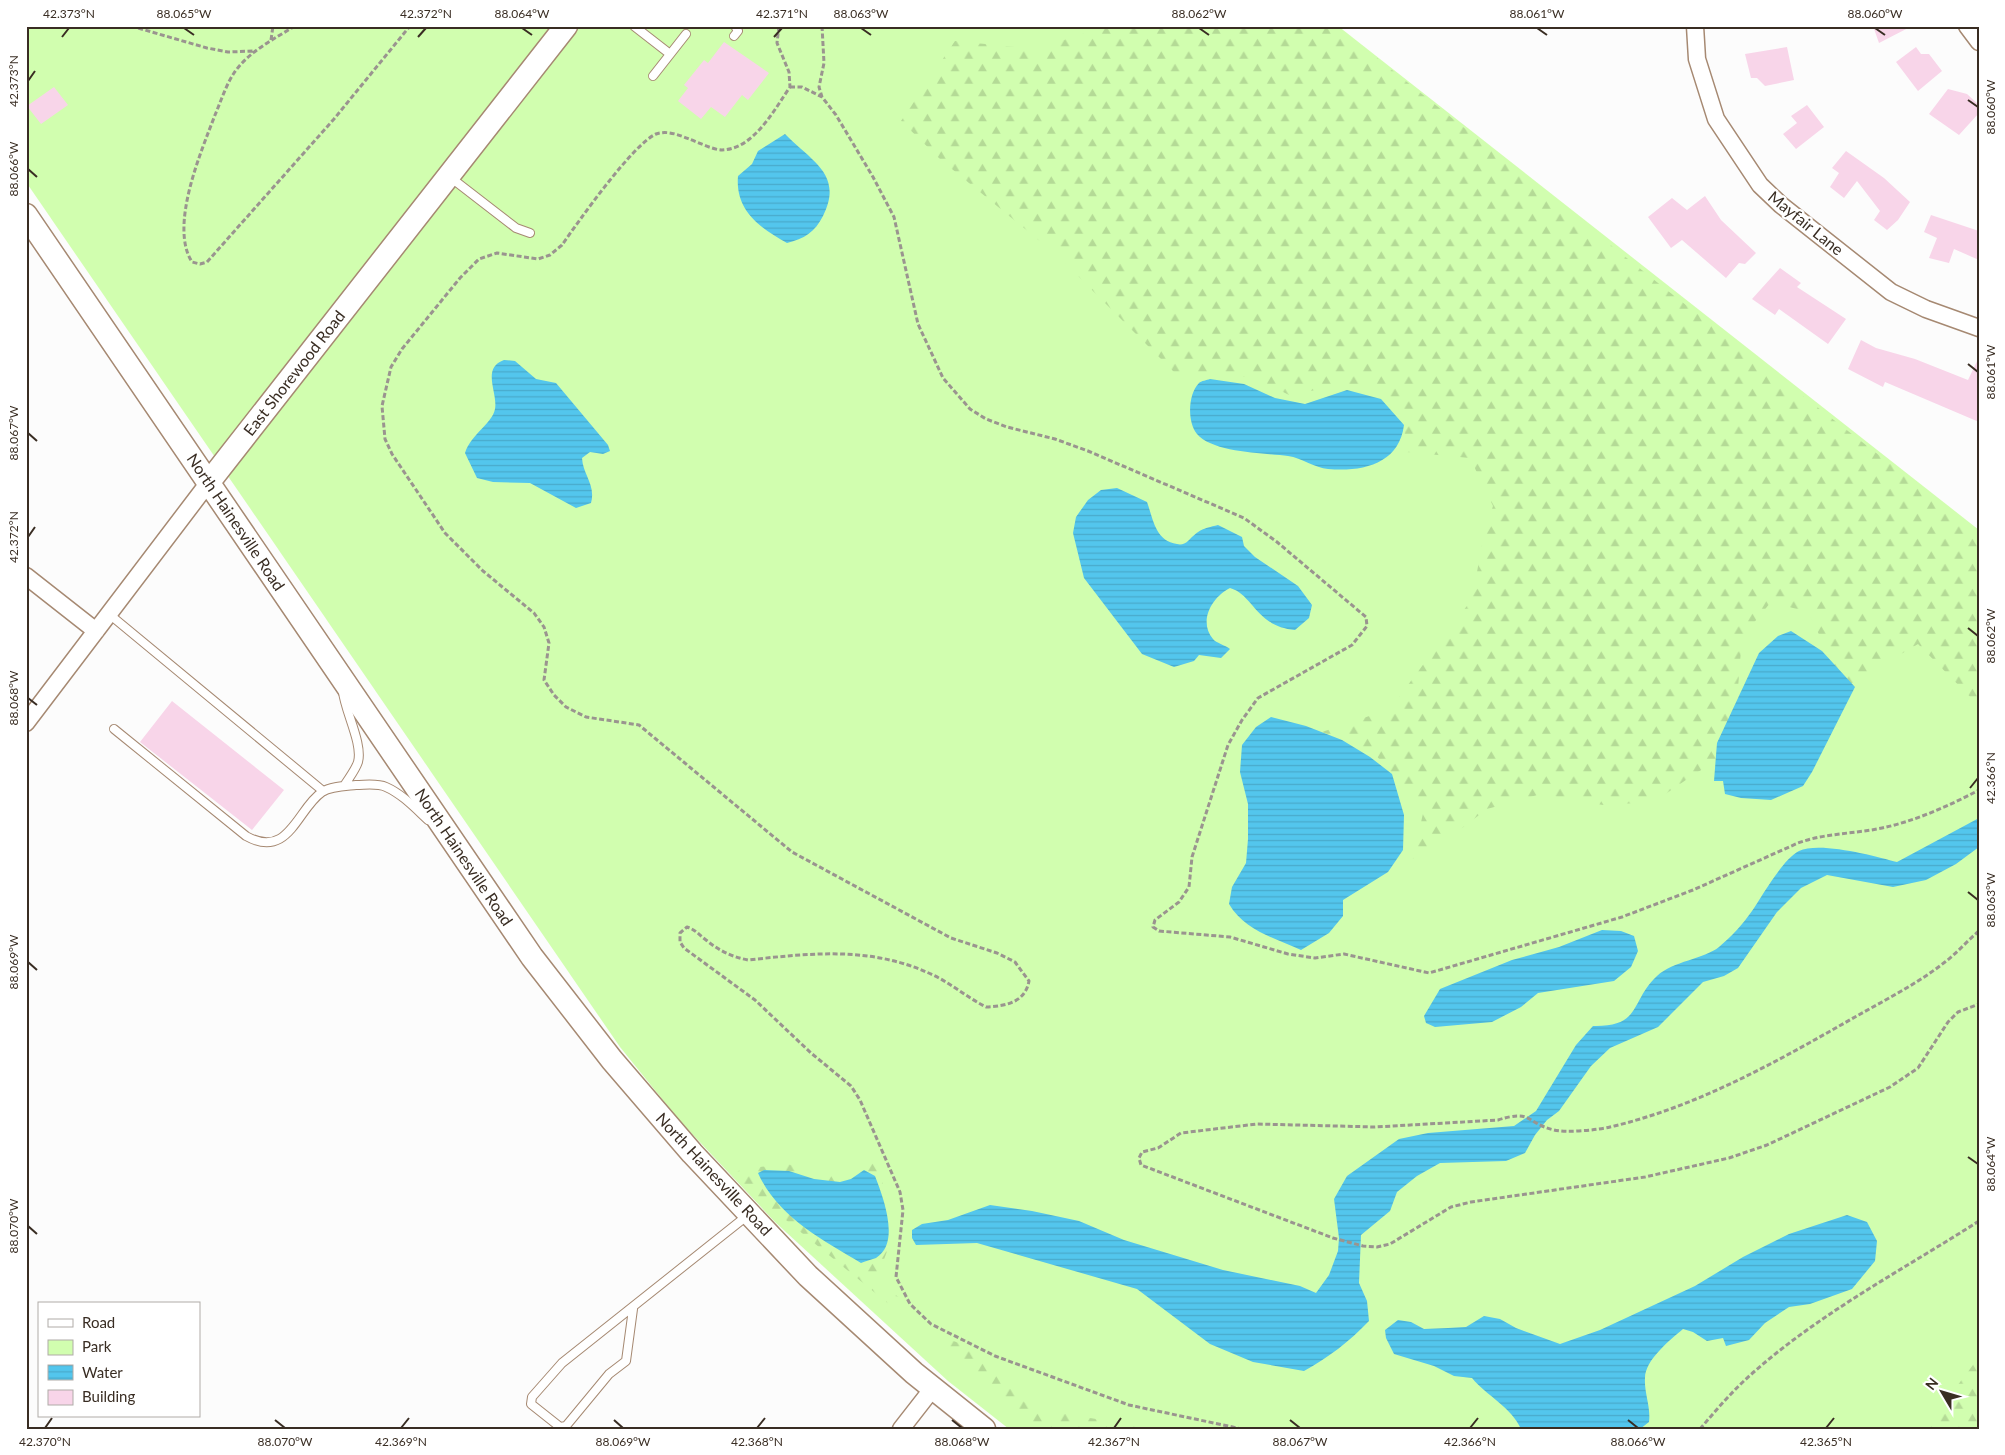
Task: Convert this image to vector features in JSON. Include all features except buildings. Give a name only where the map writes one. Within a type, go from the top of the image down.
[{"type":"main road","name":"East Shorewood Road","points":[[209,482],[566,26]]},
{"type":"main road","name":"North Hainesville Road","points":[[26,214],[532,956],[612,1060],[692,1153],[808,1276],[933,1388],[984,1429]]},
{"type":"street","name":"Mayfair Lane","points":[[1695,26],[1697,59],[1716,119],[1760,185],[1782,206],[1890,292],[1926,309],[1979,328]]},
{"type":"street","points":[[1967,26],[1979,42]]},
{"type":"street","name":"East Shorewood Road","points":[[26,723],[209,482]]},
{"type":"street","points":[[26,576],[96,631]]},
{"type":"street","points":[[901,1429],[933,1388]]},
{"type":"lane","points":[[634,26],[670,54]]},
{"type":"lane","points":[[734,36],[738,31],[735,26]]},
{"type":"lane","points":[[653,76],[686,34]]},
{"type":"lane","points":[[448,176],[516,228],[530,233]]},
{"type":"lane","points":[[109,614],[323,791]]},
{"type":"lane","points":[[340,676],[345,708],[358,749],[358,761],[344,786]]},
{"type":"lane","points":[[114,729],[246,836],[262,844],[269,843],[285,834],[323,791],[344,786],[378,784],[394,791],[454,843]]},
{"type":"lane","points":[[632,1309],[626,1361],[609,1374],[566,1426],[560,1427],[531,1404],[532,1397],[562,1363],[750,1214]]},
{"type":"path","points":[[131,26],[207,48],[228,52],[256,51]]},
{"type":"path","points":[[271,41],[274,26]]},
{"type":"path","points":[[294,26],[256,51],[234,73],[194,171],[184,228],[187,254],[192,262],[200,264],[207,262],[334,119],[410,26]]},
{"type":"path","points":[[779,26],[777,43],[789,72],[790,87],[751,138],[742,144],[721,150],[671,133],[657,134],[644,142],[592,204],[562,245],[550,255],[538,259],[497,253],[479,259],[426,319],[391,367],[382,406],[385,438],[392,454],[451,539],[494,582],[534,613],[544,627],[549,643],[544,680],[554,695],[566,707],[586,717],[639,726],[792,852],[951,938],[1015,962],[1029,981],[1028,990],[1015,1002],[986,1007],[932,975],[894,962],[849,952],[748,960],[734,958],[719,949],[694,929],[687,927],[680,933],[680,942],[684,948],[755,1000],[811,1053],[850,1086],[860,1100],[900,1192],[903,1210],[896,1277],[901,1291],[910,1304],[931,1324],[995,1356],[1042,1375],[1130,1405],[1242,1429]]},
{"type":"path","points":[[822,26],[824,64],[819,87],[822,97],[836,115],[894,217],[918,324],[943,378],[970,409],[993,422],[1088,451],[1244,518],[1277,542],[1366,617],[1367,626],[1352,644],[1258,698],[1242,720],[1228,745],[1192,857],[1189,887],[1179,902],[1155,920],[1153,927],[1159,932],[1230,937],[1288,954],[1315,958],[1344,954],[1429,973],[1622,917],[1693,890],[1814,837],[1883,828],[1958,801],[1979,790]]},
{"type":"path","points":[[790,87],[802,87],[822,97]]},
{"type":"path","points":[[1979,931],[1946,961],[1919,980],[1769,1065],[1710,1093],[1609,1127],[1557,1131],[1544,1127],[1523,1115],[1516,1114],[1498,1120],[1375,1128],[1257,1124],[1181,1133],[1158,1148],[1142,1152],[1139,1158],[1141,1165],[1152,1170],[1210,1190],[1333,1238],[1362,1246],[1377,1247],[1390,1244],[1451,1207],[1471,1202],[1645,1177],[1729,1158],[1767,1145],[1890,1087],[1918,1068],[1948,1022],[1958,1012],[1979,1004]]},
{"type":"path","points":[[1700,1429],[1736,1389],[1772,1357],[1864,1292],[1979,1221]]},
{"type":"green space","points":[[26,26],[1338,26],[1979,530],[1979,1429],[1009,1429],[948,1381],[775,1222],[679,1120],[620,1047],[26,182]]},
{"type":"green space","points":[[1107,26],[1337,26],[1668,291],[1979,533],[1979,706],[1918,644],[1839,691],[1831,659],[1808,612],[1771,602],[1742,637],[1733,752],[1696,773],[1654,802],[1603,805],[1541,794],[1487,809],[1411,867],[1424,809],[1372,751],[1322,732],[1390,709],[1472,599],[1484,534],[1493,506],[1470,458],[1406,452],[1403,411],[1376,387],[1337,386],[1289,395],[1254,377],[1177,375],[1058,256],[941,160],[901,121],[955,41],[1036,49]]},
{"type":"green space","points":[[875,1162],[881,1169],[889,1246],[876,1281],[900,1298],[924,1331],[962,1344],[1031,1408],[1155,1429],[1042,1429],[732,1176],[741,1169],[788,1164],[812,1172],[842,1175]]},
{"type":"green space","points":[[1979,1357],[1979,1429],[1924,1429],[1926,1427]]},
{"type":"water","points":[[785,134],[822,169],[830,189],[823,216],[813,231],[804,237],[787,243],[751,217],[745,209],[738,188],[738,176],[752,164],[758,151]]},
{"type":"water","points":[[504,360],[515,361],[536,379],[556,383],[608,445],[610,451],[603,454],[590,452],[582,458],[591,485],[591,503],[576,508],[530,483],[493,482],[477,478],[465,453],[472,440],[493,414],[495,403],[492,382],[493,369]]},
{"type":"water","points":[[1210,379],[1244,384],[1275,398],[1305,404],[1347,390],[1381,399],[1404,425],[1401,438],[1395,449],[1377,463],[1366,467],[1341,470],[1323,468],[1288,456],[1227,449],[1205,440],[1197,434],[1190,415],[1191,401],[1195,388],[1200,382]]},
{"type":"water","points":[[1117,488],[1147,502],[1159,534],[1170,542],[1184,544],[1202,530],[1218,525],[1242,537],[1244,546],[1255,557],[1298,586],[1312,605],[1309,618],[1295,630],[1271,623],[1245,597],[1230,588],[1223,592],[1213,603],[1207,617],[1207,625],[1213,639],[1230,649],[1221,658],[1199,655],[1194,661],[1174,667],[1142,654],[1084,578],[1073,533],[1076,517],[1088,500],[1101,490]]},
{"type":"water","points":[[1791,631],[1822,651],[1855,687],[1803,786],[1771,800],[1741,798],[1725,794],[1723,781],[1714,781],[1717,743],[1759,653],[1778,636]]},
{"type":"water","points":[[1271,717],[1306,726],[1342,740],[1370,757],[1392,774],[1404,815],[1403,850],[1388,872],[1343,900],[1343,916],[1329,933],[1301,950],[1251,927],[1243,921],[1229,904],[1232,887],[1246,863],[1248,839],[1248,804],[1240,772],[1242,745],[1256,727]]},
{"type":"water","points":[[1979,818],[1979,847],[1956,864],[1926,880],[1893,887],[1827,875],[1801,888],[1777,912],[1738,968],[1724,976],[1703,982],[1658,1027],[1610,1048],[1591,1066],[1559,1111],[1547,1120],[1535,1135],[1525,1153],[1506,1161],[1440,1163],[1417,1176],[1397,1192],[1390,1211],[1361,1235],[1359,1283],[1367,1301],[1369,1321],[1338,1349],[1304,1371],[1253,1362],[1210,1344],[1137,1289],[977,1243],[916,1245],[912,1238],[912,1230],[922,1224],[948,1220],[990,1205],[1032,1211],[1079,1221],[1124,1240],[1223,1270],[1300,1286],[1316,1293],[1329,1275],[1338,1251],[1339,1238],[1334,1199],[1347,1176],[1399,1139],[1428,1133],[1514,1126],[1536,1111],[1576,1045],[1593,1026],[1609,1025],[1620,1022],[1628,1017],[1642,994],[1657,976],[1671,967],[1719,947],[1745,921],[1786,862],[1799,851],[1808,848],[1847,850],[1897,862]]},
{"type":"water","points":[[1602,930],[1621,931],[1634,936],[1638,951],[1631,967],[1614,981],[1538,993],[1521,1007],[1492,1022],[1435,1027],[1426,1023],[1424,1016],[1440,989],[1512,960],[1559,947]]},
{"type":"water","points":[[764,1170],[789,1171],[814,1179],[840,1182],[851,1179],[864,1170],[875,1176],[888,1219],[888,1242],[883,1251],[876,1258],[861,1263],[816,1236],[777,1202],[766,1188],[758,1173]]},
{"type":"water","points":[[1847,1215],[1867,1222],[1877,1241],[1875,1261],[1852,1289],[1810,1304],[1789,1307],[1765,1323],[1749,1340],[1726,1346],[1723,1338],[1707,1341],[1693,1332],[1683,1329],[1659,1351],[1649,1364],[1646,1371],[1645,1384],[1649,1422],[1640,1429],[1521,1429],[1512,1415],[1472,1378],[1454,1376],[1434,1366],[1394,1354],[1386,1338],[1385,1330],[1398,1320],[1411,1322],[1424,1329],[1448,1328],[1466,1327],[1484,1316],[1500,1319],[1516,1328],[1560,1344],[1600,1330],[1695,1286],[1743,1257],[1789,1234]]}]
